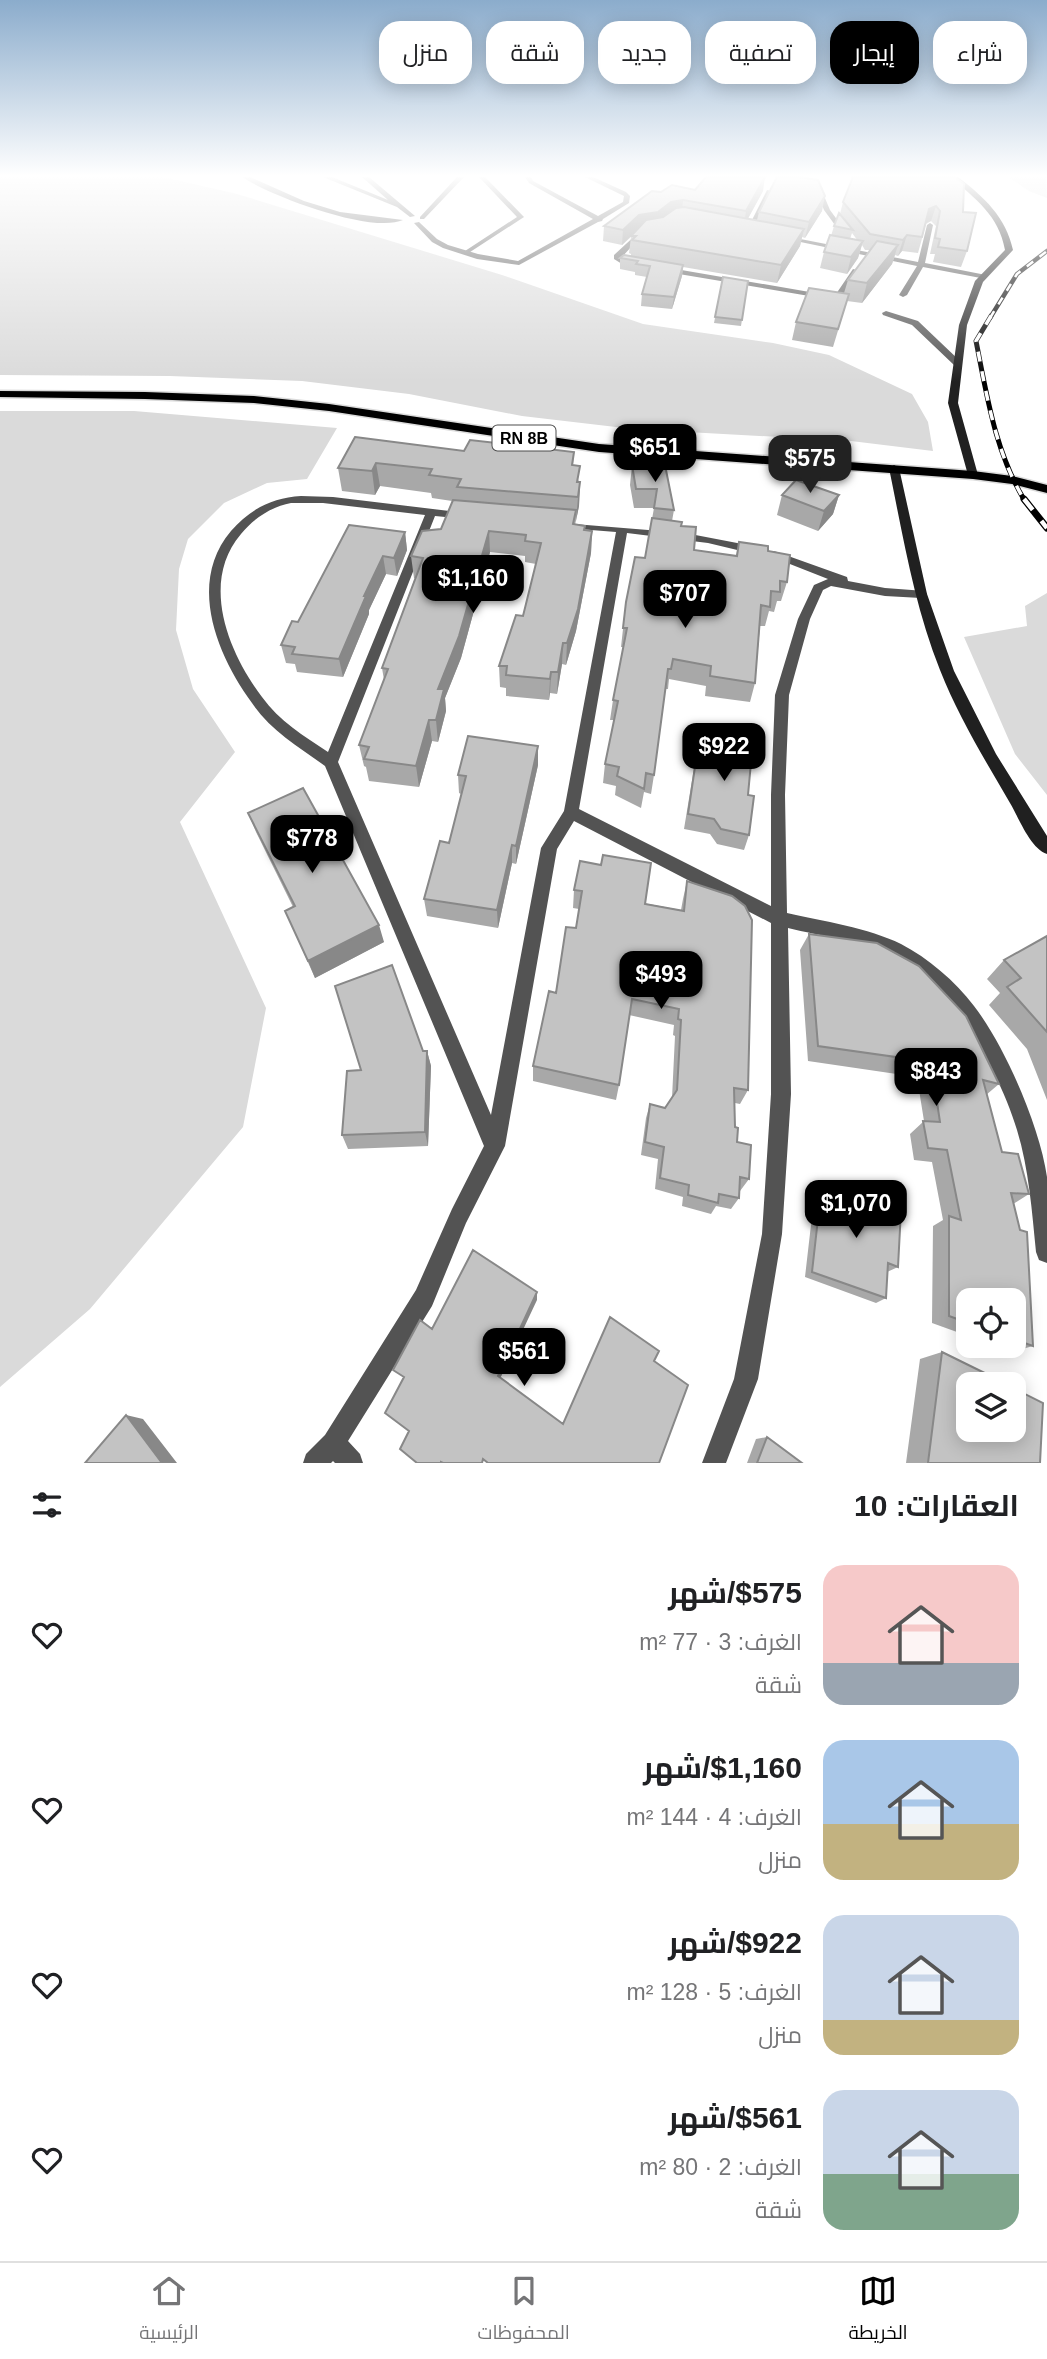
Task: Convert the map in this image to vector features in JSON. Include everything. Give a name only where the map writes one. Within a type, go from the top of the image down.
[{"type":"main road","points":[[973,475],[953,403],[957,363],[963,325],[983,277],[1009,250],[1009,245]]},
{"type":"main road","name":"RN 8B","points":[[0,394],[156,396],[286,403],[351,410],[500,435],[599,448],[973,475],[1012,480],[1047,489]]},
{"type":"main road","points":[[894,468],[921,594],[947,671],[984,745],[1037,835],[1047,846]]},
{"type":"street","points":[[446,245],[519,263],[552,245]]},
{"type":"street","points":[[628,245],[617,257],[619,260],[834,298],[838,296],[864,254]]},
{"type":"street","points":[[820,245],[983,277]]},
{"type":"street","points":[[857,245],[864,254]]},
{"type":"street","points":[[903,295],[921,265],[925,245]]},
{"type":"street","points":[[886,313],[915,323],[957,363]]},
{"type":"street","points":[[486,518],[320,499],[280,502],[257,512],[233,533],[218,556],[213,578],[215,604],[225,644],[257,701],[284,730],[331,762],[495,1146]]},
{"type":"street","points":[[331,762],[431,513]]},
{"type":"street","points":[[554,524],[723,541],[798,563],[852,584],[885,592],[921,594]]},
{"type":"street","points":[[316,1463],[333,1443],[424,1298],[459,1216],[495,1146],[549,848],[571,812],[622,530]]},
{"type":"street","points":[[714,1463],[746,1379],[772,1234],[781,1094],[778,795],[782,695],[804,618],[818,588],[830,582],[852,584]]},
{"type":"street","points":[[571,812],[778,918],[846,934],[895,950],[932,974],[968,1012],[999,1065],[1027,1130],[1041,1198],[1047,1252]]},
{"type":"street","points":[[333,1443],[351,1463]]},
{"type":"lane","points":[[467,252],[477,245]]},
{"type":"shaded area","points":[[0,245],[405,245],[502,275],[643,324],[773,343],[829,355],[912,394],[928,422],[933,451],[851,441],[633,429],[522,416],[409,394],[302,381],[170,376],[0,375]]},
{"type":"shaded area","points":[[0,411],[134,411],[337,428],[307,479],[267,483],[224,503],[188,539],[179,569],[176,630],[193,689],[235,752],[180,822],[266,1008],[243,1127],[90,1309],[0,1387]]},
{"type":"shaded area","points":[[1047,593],[1047,795],[1015,754],[964,637],[1027,626],[1025,606]]},
{"type":"building","points":[[663,245],[794,245],[781,265]]},
{"type":"building","points":[[826,245],[860,245],[851,257],[824,252]]},
{"type":"building","points":[[874,245],[898,245],[867,283],[848,280]]},
{"type":"building","points":[[938,245],[968,245],[967,251]]},
{"type":"building","points":[[624,255],[683,265],[674,297],[642,294],[650,266],[620,258]]},
{"type":"building","points":[[723,277],[748,281],[742,320],[715,317]]},
{"type":"building","points":[[809,288],[849,294],[838,329],[796,322]]},
{"type":"building","points":[[355,437],[464,451],[470,440],[574,452],[572,465],[580,466],[578,497],[457,487],[461,479],[429,475],[432,469],[376,463],[372,471],[338,468]]},
{"type":"building","points":[[664,460],[674,510],[654,508],[657,489],[636,489],[632,465],[661,466]]},
{"type":"building","points":[[796,480],[839,495],[824,511],[782,495]]},
{"type":"building","points":[[453,500],[576,510],[573,524],[585,526],[584,530],[592,531],[578,609],[567,643],[563,643],[558,672],[551,672],[550,679],[506,675],[507,666],[499,666],[516,615],[523,616],[541,543],[525,541],[526,535],[489,531],[459,636],[438,689],[444,689],[436,720],[429,720],[416,766],[364,759],[369,747],[359,745],[388,669],[382,668],[423,558],[411,556],[422,531],[441,529]]},
{"type":"building","points":[[652,518],[696,527],[694,550],[737,556],[739,542],[768,546],[768,551],[790,555],[787,582],[780,581],[780,592],[771,591],[770,607],[761,605],[755,683],[710,676],[711,666],[673,659],[671,669],[668,669],[654,775],[646,773],[644,789],[617,776],[619,767],[605,764],[618,701],[613,700],[627,628],[623,628],[626,602],[635,557],[645,558]]},
{"type":"building","points":[[349,525],[405,532],[394,558],[383,556],[339,659],[292,654],[295,647],[281,645],[292,621],[298,622]]},
{"type":"building","points":[[713,734],[753,741],[748,795],[754,796],[749,835],[721,829],[714,819],[688,814],[699,740],[712,742]]},
{"type":"building","points":[[468,736],[538,746],[516,846],[512,845],[497,910],[424,899],[440,841],[449,843],[466,776],[458,775]]},
{"type":"building","points":[[303,788],[379,925],[308,961],[285,911],[295,906],[248,813]]},
{"type":"building","points":[[603,855],[651,863],[645,904],[684,911],[687,881],[732,896],[745,906],[752,920],[748,1090],[734,1088],[737,1142],[751,1145],[749,1179],[740,1177],[739,1198],[719,1194],[718,1203],[688,1195],[689,1185],[660,1178],[664,1147],[645,1142],[650,1104],[665,1108],[677,1090],[681,1020],[678,1019],[679,1009],[632,999],[619,1085],[533,1066],[549,991],[556,993],[566,927],[576,928],[582,891],[574,890],[580,861],[601,865]]},
{"type":"building","points":[[809,934],[877,943],[919,966],[966,1016],[999,1084],[983,1080],[1002,1152],[1018,1154],[1029,1194],[1011,1193],[1020,1230],[1027,1232],[1033,1346],[1026,1344],[1026,1288],[956,1288],[956,1319],[949,1316],[949,1216],[961,1220],[947,1150],[928,1148],[923,1121],[940,1122],[931,1062],[818,1046]]},
{"type":"building","points":[[1047,936],[1047,1032],[1007,987],[1021,978],[1004,960]]},
{"type":"building","points":[[392,965],[423,1051],[427,1051],[425,1132],[342,1135],[347,1071],[361,1070],[335,986]]},
{"type":"building","points":[[822,1183],[901,1210],[898,1267],[888,1263],[886,1298],[812,1272]]},
{"type":"building","points":[[473,1250],[537,1292],[498,1376],[563,1424],[610,1317],[659,1351],[654,1361],[688,1385],[659,1463],[488,1463],[483,1459],[482,1463],[417,1463],[400,1449],[409,1431],[385,1413],[404,1377],[393,1370],[420,1320],[432,1329]]},
{"type":"building","points":[[942,1352],[983,1372],[956,1372],[956,1442],[1026,1442],[1026,1394],[1043,1403],[1040,1463],[928,1463]]},
{"type":"building","points":[[126,1415],[162,1463],[85,1463]]},
{"type":"building","points":[[767,1437],[802,1463],[757,1463]]},
{"type":"railway","points":[[990,318],[1017,274],[1047,251]]},
{"type":"railway","points":[[991,316],[976,341],[999,443],[1025,501]]},
{"type":"railway","points":[[1024,499],[1047,528]]}]
